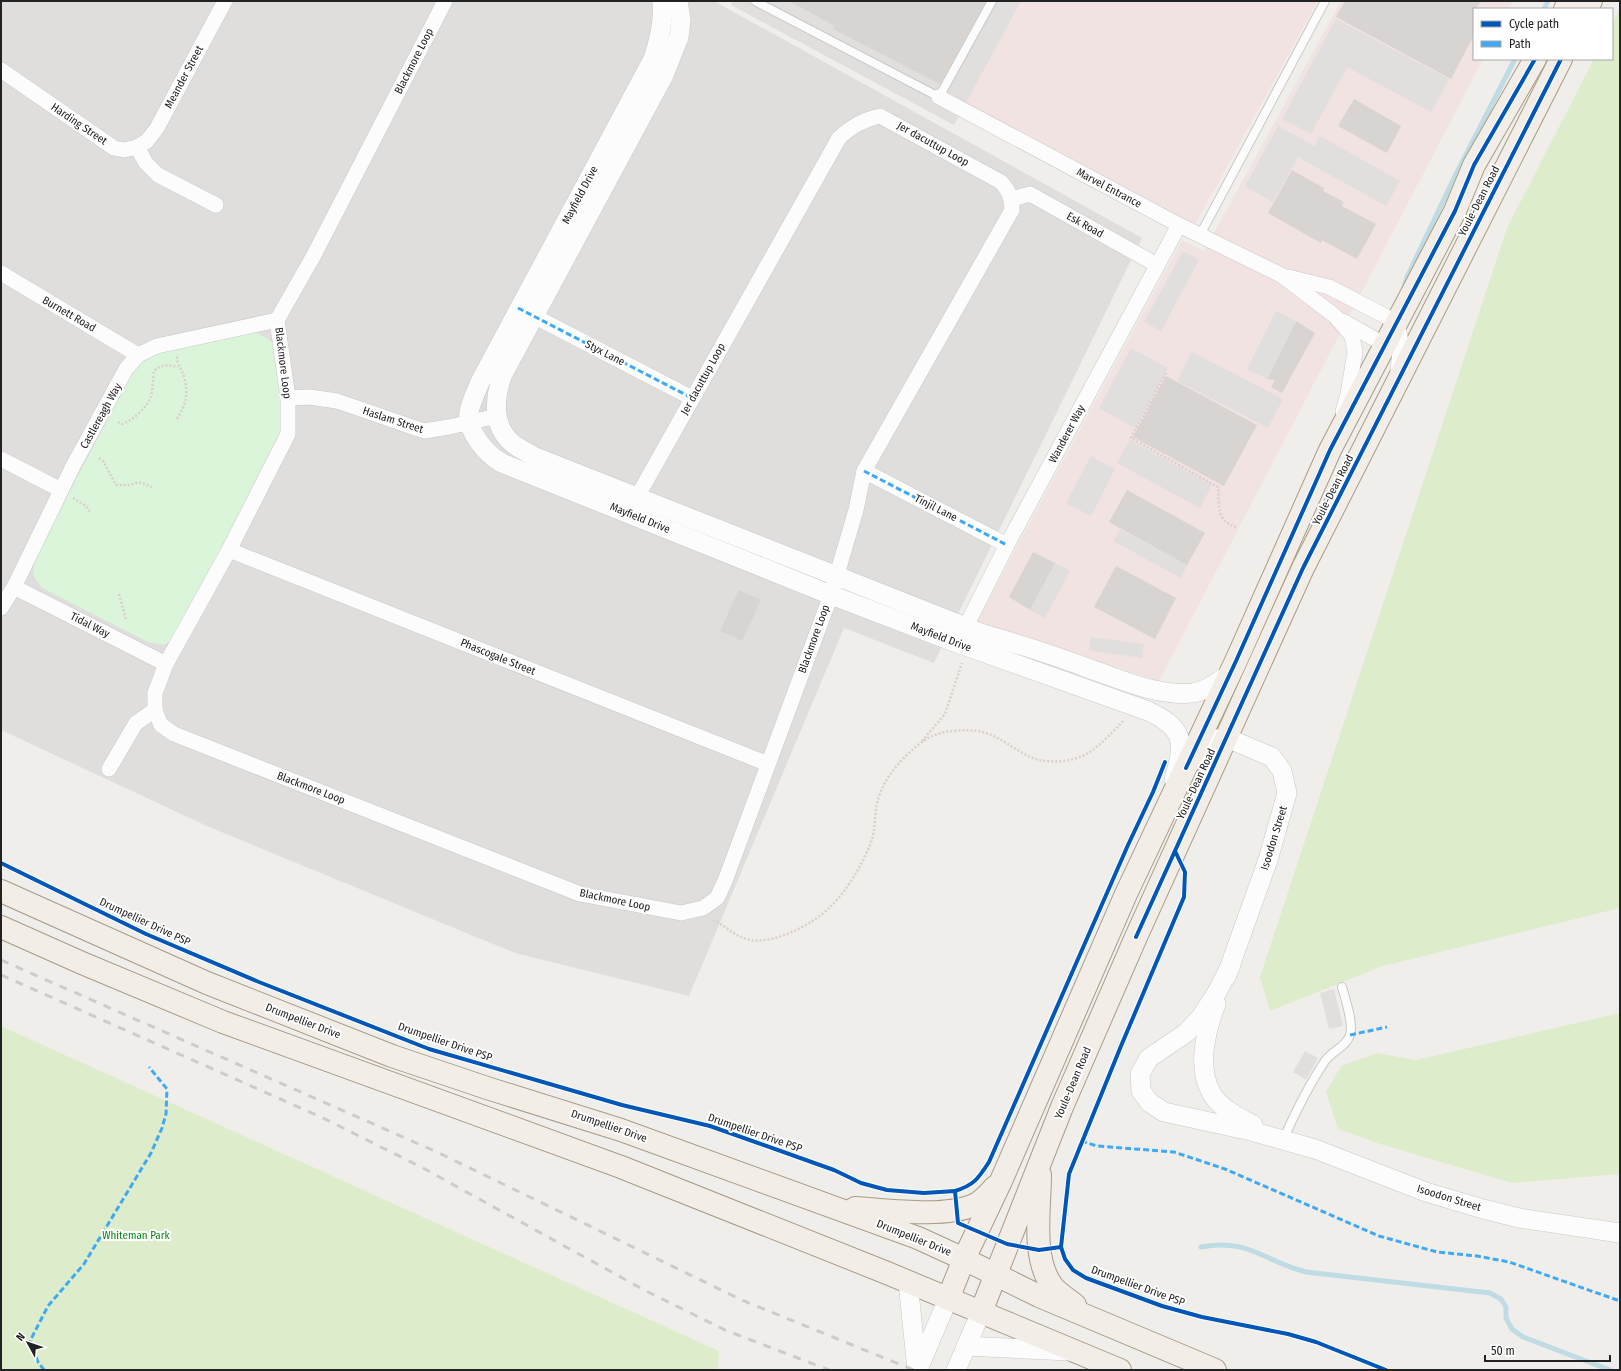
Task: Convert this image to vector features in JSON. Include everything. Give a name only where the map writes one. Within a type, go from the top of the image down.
[{"type":"main road","name":"Youle-Dean Road","points":[[948,1299],[964,1259],[1001,1181],[1161,817],[1186,768],[1230,674],[1330,450],[1395,336],[1455,211],[1474,166],[1534,60]]},
{"type":"main road","name":"Youle-Dean Road","points":[[981,1312],[1040,1161],[1136,937],[1303,568],[1560,60]]},
{"type":"main road","name":"Drumpellier Drive","points":[[1,891],[207,983],[392,1056],[487,1088],[621,1130],[918,1238],[1039,1296],[1215,1370]]},
{"type":"main road","points":[[1,927],[223,1022],[620,1167],[908,1282],[1120,1370]]},
{"type":"main road","points":[[1040,1161],[1039,1250],[1045,1274],[1054,1287],[1096,1320]]},
{"type":"main road","points":[[832,1206],[915,1211],[958,1210],[976,1205],[1001,1181]]},
{"type":"street","name":"Meander Street","points":[[137,147],[147,141],[157,128],[225,1]]},
{"type":"street","name":"Blackmore Loop","points":[[445,1],[314,255],[277,320],[288,398],[288,434],[229,550],[166,664],[155,693],[155,710],[161,725],[174,734],[580,894],[681,913],[703,908],[717,898],[725,881],[831,595]]},
{"type":"street","name":"Mayfield Drive","points":[[662,1],[663,12],[653,59],[526,312],[503,374],[496,398],[497,416],[501,430],[512,443],[533,456],[632,505],[960,652],[1148,711],[1166,720],[1180,737],[1180,750],[1177,770],[1161,817]]},
{"type":"street","name":"Mayfield Drive","points":[[678,1],[681,20],[679,37],[664,76],[526,312],[480,382],[469,414],[478,441],[496,459],[836,576],[966,626],[1136,684],[1167,693],[1194,693],[1212,686],[1230,674]]},
{"type":"street","name":"Harding Street","points":[[1,70],[114,148],[124,150],[137,147]]},
{"type":"street","name":"Marvel Entrance","points":[[939,97],[1179,225],[1281,275],[1335,316],[1352,336],[1355,352],[1348,394],[1330,450]]},
{"type":"street","name":"Jer dacuttup Loop","points":[[632,505],[839,138],[851,127],[865,119],[880,116],[1001,182],[1008,190],[1012,199]]},
{"type":"street","points":[[137,147],[146,163],[158,176],[216,205]]},
{"type":"street","name":"Esk Road","points":[[1012,199],[1030,194],[1157,265]]},
{"type":"street","points":[[831,595],[856,510],[864,471],[1004,226],[1012,210],[1012,199]]},
{"type":"street","name":"Wanderer Way","points":[[960,652],[966,626],[1007,546],[1179,225]]},
{"type":"street","name":"Burnett Road","points":[[1,273],[138,355]]},
{"type":"street","name":"Marvel Entrance","points":[[1281,275],[1329,287],[1395,336]]},
{"type":"street","points":[[1394,390],[1400,363],[1395,336],[1414,334],[1435,309]]},
{"type":"street","name":"Styx Lane","points":[[526,312],[692,398]]},
{"type":"street","name":"Marvel Entrance","points":[[1335,316],[1395,336]]},
{"type":"street","name":"Castlereagh Way","points":[[1,608],[67,494],[126,369],[138,355],[157,346],[277,320]]},
{"type":"street","name":"Haslam Street","points":[[288,398],[310,397],[337,401],[424,432],[497,416]]},
{"type":"street","points":[[1,459],[67,494]]},
{"type":"street","name":"Tinjil Lane","points":[[864,471],[1007,546]]},
{"type":"street","name":"Phascogale Street","points":[[229,550],[768,764]]},
{"type":"street","name":"Tidal Way","points":[[14,587],[166,664]]},
{"type":"street","points":[[109,769],[136,723],[155,710]]},
{"type":"street","points":[[1186,768],[1209,743],[1217,739],[1227,738]]},
{"type":"street","name":"Isoodon Street","points":[[1227,738],[1272,757],[1282,771],[1287,793],[1268,860],[1213,1012],[1205,1042],[1204,1060],[1208,1083],[1212,1093],[1221,1104],[1236,1116],[1283,1140]]},
{"type":"street","name":"Isoodon Street","points":[[1231,965],[1216,994],[1201,1017],[1186,1033],[1150,1058],[1140,1074],[1141,1091],[1150,1103],[1164,1112],[1189,1116],[1315,1149],[1426,1192],[1483,1209],[1519,1218],[1620,1233]]},
{"type":"street","points":[[908,1282],[917,1370]]},
{"type":"street","points":[[917,1370],[948,1299]]},
{"type":"street","points":[[956,1370],[981,1312]]},
{"type":"street","points":[[966,1346],[1076,1352]]},
{"type":"lane","points":[[755,1],[939,97],[992,1]]},
{"type":"lane","points":[[1200,235],[1325,1]]},
{"type":"lane","points":[[1283,1140],[1292,1118],[1326,1060],[1344,1044],[1350,1035],[1350,1022],[1342,987]]},
{"type":"path","points":[[177,354],[178,367],[184,377],[187,398],[177,419]]},
{"type":"path","points":[[118,422],[122,424],[126,422],[147,402],[151,396],[154,371],[160,366],[166,364],[178,367]]},
{"type":"path","points":[[1166,373],[1131,438],[1218,487],[1221,518],[1226,524],[1236,528]]},
{"type":"path","points":[[99,458],[103,461],[111,479],[116,485],[128,485],[139,482],[152,487]]},
{"type":"path","points":[[67,494],[81,502],[90,512]]},
{"type":"path","points":[[119,594],[126,620]]},
{"type":"path","points":[[711,919],[728,931],[743,938],[751,940],[768,940],[785,935],[809,923],[829,909],[845,889],[871,844],[877,803],[884,784],[892,771],[919,744],[945,714],[960,652]]},
{"type":"path","points":[[919,744],[931,736],[970,729],[989,733],[1027,756],[1048,762],[1069,760],[1089,753],[1109,737],[1125,719]]},
{"type":"shaded area","points":[[1,1],[714,1],[1142,238],[934,663],[844,628],[689,996],[515,953],[209,827],[1,730]]},
{"type":"shaded area","points":[[733,1],[1021,1],[954,125],[731,5]]},
{"type":"shaded area","points":[[767,1],[1318,1],[1195,225],[962,118]]},
{"type":"shaded area","points":[[1341,1],[1513,1],[1510,8],[1473,8],[1473,60],[1482,60],[1159,681],[976,623],[1182,240],[1204,251]]},
{"type":"shaded area","points":[[1336,19],[1449,79],[1431,112],[1347,67],[1311,134],[1282,119]]},
{"type":"shaded area","points":[[1278,126],[1315,146],[1320,136],[1400,181],[1386,206],[1298,157],[1273,202],[1245,186]]},
{"type":"shaded area","points":[[1183,251],[1199,260],[1161,331],[1144,322]]},
{"type":"shaded area","points":[[1276,311],[1296,321],[1267,379],[1247,369]]},
{"type":"shaded area","points":[[1131,348],[1168,368],[1135,428],[1099,408]]},
{"type":"shaded area","points":[[1192,352],[1283,399],[1268,428],[1177,381]]},
{"type":"shaded area","points":[[1130,440],[1212,485],[1200,508],[1117,463]]},
{"type":"shaded area","points":[[1091,456],[1115,469],[1091,516],[1066,503]]},
{"type":"shaded area","points":[[1120,529],[1187,565],[1181,578],[1113,541]]},
{"type":"shaded area","points":[[1055,563],[1070,571],[1045,618],[1030,610]]},
{"type":"shaded area","points":[[1091,637],[1144,644],[1142,658],[1089,650]]},
{"type":"shaded area","points":[[1334,989],[1343,1026],[1329,1029],[1320,993]]},
{"type":"shaded area","points":[[1305,1051],[1318,1058],[1306,1080],[1293,1072]]},
{"type":"green space","points":[[1620,8],[1620,908],[1383,966],[1270,1011],[1260,977],[1507,228],[1593,60],[1613,60],[1613,22]]},
{"type":"green space","points":[[253,331],[267,338],[277,348],[286,419],[276,448],[176,638],[164,645],[148,642],[42,588],[33,575],[35,558],[137,363],[169,346]]},
{"type":"green space","points":[[1620,1013],[1620,1174],[1512,1183],[1380,1144],[1338,1129],[1326,1092],[1341,1066],[1377,1053],[1416,1060]]},
{"type":"green space","name":"Whiteman Park","points":[[1,1026],[719,1351],[718,1370],[1,1370]]},
{"type":"building","points":[[789,1],[986,1],[940,84],[833,29],[835,26]]},
{"type":"building","points":[[1345,1],[1481,1],[1477,8],[1473,8],[1473,37],[1451,79],[1336,17]]},
{"type":"building","points":[[1354,99],[1401,126],[1387,153],[1338,126]]},
{"type":"building","points":[[1292,170],[1324,188],[1323,191],[1344,202],[1342,206],[1376,224],[1357,259],[1322,240],[1321,243],[1268,213]]},
{"type":"building","points":[[1296,321],[1315,333],[1282,393],[1271,387],[1275,380],[1267,379]]},
{"type":"building","points":[[1166,376],[1257,425],[1224,486],[1133,437]]},
{"type":"building","points":[[1127,490],[1205,533],[1187,565],[1109,522]]},
{"type":"building","points":[[1033,552],[1055,563],[1030,610],[1009,597]]},
{"type":"building","points":[[1116,566],[1176,598],[1155,639],[1094,607]]},
{"type":"building","points":[[739,590],[761,600],[742,641],[720,631]]},
{"type":"waterway","points":[[1544,8],[1548,1]]},
{"type":"waterway","points":[[1404,288],[1407,277],[1455,176],[1514,60]]},
{"type":"waterway","points":[[1201,1247],[1218,1245],[1244,1248],[1306,1272],[1490,1293],[1501,1299],[1506,1307],[1506,1318],[1512,1329],[1523,1337],[1610,1370]]},
{"type":"railway","points":[[1,960],[437,1152],[744,1301],[914,1370]]},
{"type":"railway","points":[[1,975],[321,1117],[423,1168],[646,1291],[725,1330],[829,1370]]},
{"type":"marked path","points":[[518,308],[692,398]]},
{"type":"marked path","points":[[864,471],[1007,545]]},
{"type":"marked path","points":[[1350,1035],[1387,1027]]},
{"type":"marked path","points":[[44,1370],[38,1362],[30,1341],[48,1306],[84,1264],[151,1153],[162,1128],[166,1114],[167,1089],[149,1067]]},
{"type":"marked path","points":[[1081,1141],[1097,1146],[1174,1152],[1225,1169],[1379,1236],[1437,1252],[1477,1256],[1509,1262],[1620,1301]]},
{"type":"cycle path","points":[[1186,768],[1236,661],[1330,450],[1455,211],[1474,165],[1534,60]]},
{"type":"cycle path","points":[[1136,937],[1303,568],[1560,60]]},
{"type":"cycle path","points":[[955,1191],[975,1181],[989,1162],[1165,762]]},
{"type":"cycle path","points":[[1061,1247],[1069,1174],[1184,897],[1185,872],[1175,851]]},
{"type":"cycle path","name":"Drumpellier Drive PSP","points":[[1,863],[146,934],[259,982],[429,1049],[622,1105],[710,1126],[834,1170],[861,1183],[887,1190],[924,1193],[955,1191],[958,1223],[1007,1244],[1039,1250],[1061,1247],[1065,1259],[1073,1270],[1086,1278],[1162,1306],[1202,1317],[1288,1334],[1316,1342],[1386,1370]]}]
